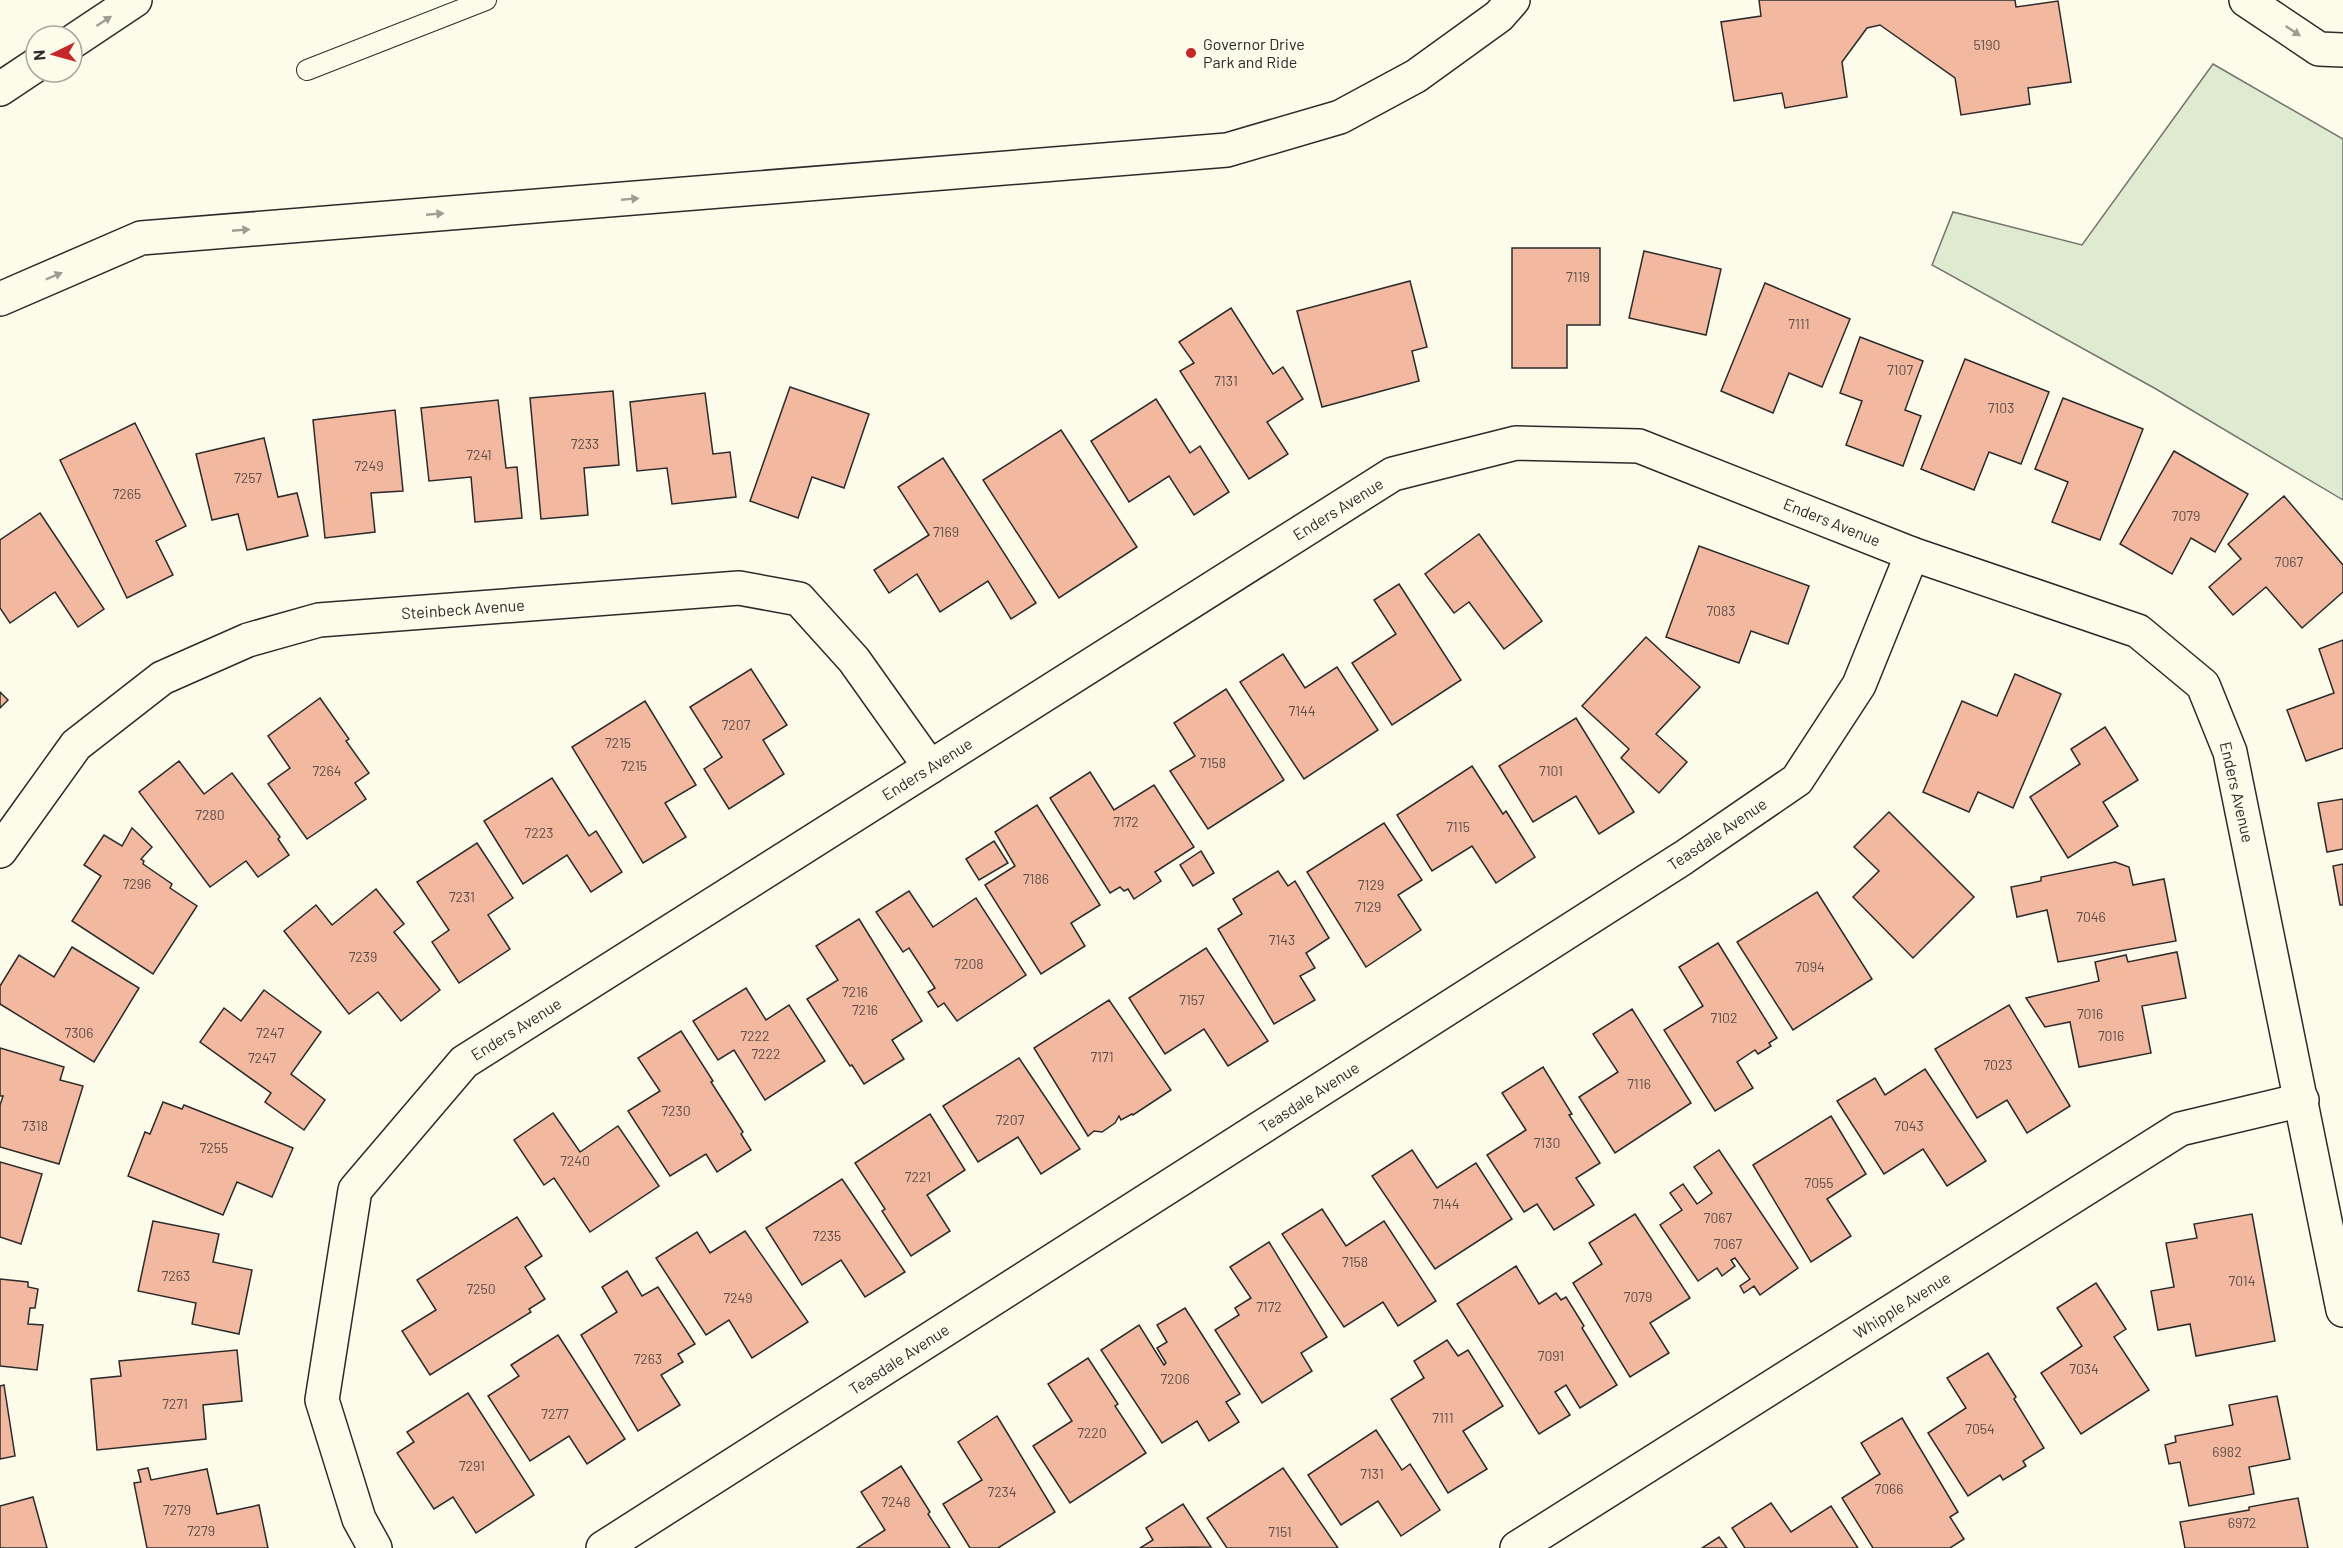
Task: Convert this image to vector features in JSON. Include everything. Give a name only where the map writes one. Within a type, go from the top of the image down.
[{"type":"main road","points":[[84,34],[135,0]]},
{"type":"main road","points":[[0,299],[141,238],[1227,150],[1340,117],[1416,76],[1499,16],[1513,0]]},
{"type":"main road","points":[[2246,0],[2319,49],[2343,50]]},
{"type":"main road","points":[[0,89],[24,73]]},
{"type":"main road","name":"Enders Avenue","points":[[375,1548],[359,1519],[322,1400],[355,1190],[464,1062],[1392,474],[1516,443],[1639,446],[1912,554],[2138,631],[2203,685],[2230,752],[2343,1310]]},
{"type":"main road","name":"Teasdale Avenue","points":[[603,1548],[1683,858],[1797,780],[1859,685],[1912,554]]},
{"type":"main road","name":"Steinbeck Avenue","points":[[0,851],[76,745],[162,678],[248,640],[319,620],[739,588],[799,599],[854,660],[930,767]]},
{"type":"main road","name":"Whipple Avenue","points":[[1534,1543],[2180,1129],[2302,1100]]},
{"type":"lane","points":[[307,70],[486,0]]},
{"type":"green space","points":[[2213,64],[2343,139],[2343,500],[2156,389],[1932,265],[1953,212],[2082,245]]},
{"type":"building","points":[[1759,0],[2015,0],[2016,7],[2058,1],[2071,82],[2028,88],[2030,104],[1961,115],[1955,78],[1880,25],[1867,28],[1842,62],[1847,97],[1785,108],[1782,93],[1734,101],[1721,22],[1761,16]]},
{"type":"building","points":[[1512,248],[1600,248],[1600,325],[1567,325],[1567,368],[1512,368]]},
{"type":"building","points":[[1644,251],[1721,269],[1706,335],[1629,318]]},
{"type":"building","points":[[1410,281],[1427,347],[1412,351],[1419,381],[1322,407],[1297,311]]},
{"type":"building","points":[[1765,283],[1850,319],[1822,387],[1789,373],[1773,413],[1721,391]]},
{"type":"building","points":[[1231,308],[1273,374],[1283,367],[1303,399],[1267,422],[1288,454],[1249,479],[1180,371],[1194,363],[1179,342]]},
{"type":"building","points":[[1860,337],[1923,361],[1905,410],[1921,416],[1903,466],[1846,445],[1862,401],[1840,393]]},
{"type":"building","points":[[1965,359],[2049,392],[2021,464],[1989,452],[1974,490],[1921,469]]},
{"type":"building","points":[[790,387],[869,414],[844,488],[812,477],[798,518],[750,501]]},
{"type":"building","points":[[613,391],[619,465],[584,468],[588,515],[541,519],[530,398]]},
{"type":"building","points":[[705,393],[713,454],[730,452],[736,497],[672,504],[667,468],[637,471],[630,402]]},
{"type":"building","points":[[2063,398],[2143,429],[2100,540],[2052,522],[2068,482],[2035,469]]},
{"type":"building","points":[[1156,399],[1190,453],[1200,446],[1229,492],[1194,515],[1169,476],[1129,502],[1091,441]]},
{"type":"building","points":[[498,400],[506,468],[517,467],[522,518],[475,522],[471,477],[429,481],[421,408]]},
{"type":"building","points":[[395,410],[403,491],[371,493],[375,532],[325,538],[313,420]]},
{"type":"building","points":[[135,423],[186,526],[156,541],[173,575],[127,598],[60,460]]},
{"type":"building","points":[[1061,430],[1137,547],[1059,598],[983,480]]},
{"type":"building","points":[[264,438],[278,497],[297,493],[308,536],[247,550],[238,514],[212,520],[196,454]]},
{"type":"building","points":[[2174,451],[2248,494],[2215,552],[2191,538],[2172,574],[2120,544]]},
{"type":"building","points":[[943,458],[1036,603],[1011,619],[988,581],[940,612],[917,574],[889,593],[874,570],[929,535],[898,487]]},
{"type":"building","points":[[2284,496],[2343,565],[2343,592],[2302,628],[2266,587],[2233,615],[2209,587],[2241,559],[2228,544]]},
{"type":"building","points":[[40,513],[104,609],[78,627],[55,592],[10,623],[0,608],[0,540]]},
{"type":"building","points":[[1479,534],[1542,621],[1504,649],[1469,602],[1454,613],[1425,574]]},
{"type":"building","points":[[1699,546],[1809,586],[1788,644],[1751,631],[1739,663],[1666,637]]},
{"type":"building","points":[[1399,584],[1461,680],[1392,725],[1352,663],[1396,634],[1374,600]]},
{"type":"building","points":[[1646,637],[1700,687],[1656,734],[1687,762],[1659,793],[1621,758],[1629,749],[1582,706]]},
{"type":"building","points":[[2343,640],[2343,748],[2306,761],[2287,710],[2334,693],[2319,649]]},
{"type":"building","points":[[1283,654],[1305,688],[1337,667],[1378,730],[1304,779],[1240,682]]},
{"type":"building","points":[[751,669],[787,725],[763,740],[784,774],[729,809],[704,769],[722,757],[690,707]]},
{"type":"building","points":[[2015,674],[2061,694],[2013,808],[1978,792],[1969,812],[1923,792],[1962,701],[1997,716]]},
{"type":"building","points":[[1226,689],[1284,780],[1208,829],[1170,771],[1195,756],[1174,723]]},
{"type":"building","points":[[0,692],[8,700],[0,708]]},
{"type":"building","points":[[320,698],[349,739],[346,741],[369,773],[355,783],[366,799],[307,839],[268,784],[290,768],[268,736]]},
{"type":"building","points":[[645,701],[696,785],[665,803],[686,837],[643,863],[572,747]]},
{"type":"building","points":[[1576,718],[1634,812],[1599,834],[1576,796],[1533,822],[1499,766]]},
{"type":"building","points":[[2105,727],[2138,780],[2103,802],[2118,826],[2068,858],[2030,797],[2080,764],[2071,749]]},
{"type":"building","points":[[179,761],[204,794],[232,773],[280,837],[278,839],[289,855],[258,877],[246,861],[210,887],[139,792]]},
{"type":"building","points":[[1472,766],[1503,814],[1506,811],[1535,857],[1496,883],[1472,846],[1432,871],[1397,815]]},
{"type":"building","points":[[1090,772],[1114,810],[1154,785],[1194,847],[1155,872],[1161,881],[1134,899],[1128,889],[1124,891],[1120,887],[1110,893],[1050,798]]},
{"type":"building","points":[[552,778],[589,836],[596,831],[622,872],[591,892],[567,855],[523,884],[484,821]]},
{"type":"building","points":[[2343,799],[2343,849],[2327,852],[2318,803]]},
{"type":"building","points":[[1037,805],[1100,905],[1071,923],[1085,946],[1041,974],[985,885],[1015,866],[995,832]]},
{"type":"building","points":[[1889,812],[1974,897],[1913,958],[1853,897],[1879,871],[1854,847]]},
{"type":"building","points":[[1384,823],[1422,880],[1398,895],[1421,930],[1366,967],[1307,872]]},
{"type":"building","points":[[132,828],[152,847],[141,859],[144,861],[143,864],[172,884],[170,888],[197,906],[153,974],[72,921],[101,876],[84,865],[104,835],[122,846]]},
{"type":"building","points":[[994,841],[1008,863],[979,880],[966,859]]},
{"type":"building","points":[[477,843],[513,898],[488,915],[510,949],[459,983],[432,942],[449,930],[417,882]]},
{"type":"building","points":[[1201,851],[1214,873],[1193,886],[1180,865]]},
{"type":"building","points":[[2115,862],[2129,867],[2133,885],[2164,879],[2176,941],[2058,962],[2047,910],[2017,917],[2011,887],[2041,881],[2041,877]]},
{"type":"building","points":[[2343,864],[2343,905],[2340,905],[2333,866]]},
{"type":"building","points":[[1278,871],[1288,886],[1295,881],[1329,938],[1306,953],[1315,968],[1300,976],[1315,1000],[1274,1024],[1218,929],[1242,914],[1233,899]]},
{"type":"building","points":[[376,889],[404,924],[394,932],[440,990],[401,1021],[378,992],[349,1014],[284,931],[316,905],[332,925]]},
{"type":"building","points":[[909,891],[933,927],[976,898],[1026,975],[957,1021],[944,1003],[938,1007],[928,992],[935,988],[909,948],[903,952],[876,912]]},
{"type":"building","points":[[1817,892],[1872,979],[1793,1030],[1737,942]]},
{"type":"building","points":[[859,919],[922,1021],[892,1040],[904,1059],[864,1084],[807,999],[838,980],[816,946]]},
{"type":"building","points":[[1718,943],[1777,1038],[1769,1043],[1771,1046],[1758,1054],[1755,1050],[1737,1062],[1753,1088],[1715,1111],[1664,1030],[1703,1006],[1679,967]]},
{"type":"building","points":[[72,947],[139,988],[94,1062],[0,1004],[0,986],[19,955],[54,977]]},
{"type":"building","points":[[1206,948],[1268,1041],[1228,1066],[1204,1029],[1165,1054],[1129,998]]},
{"type":"building","points":[[2177,952],[2186,998],[2142,1006],[2151,1053],[2079,1067],[2070,1022],[2045,1027],[2026,998],[2099,981],[2095,962],[2126,955],[2128,962]]},
{"type":"building","points":[[746,988],[766,1020],[789,1005],[825,1061],[765,1100],[734,1050],[718,1060],[693,1021]]},
{"type":"building","points":[[264,990],[321,1032],[291,1074],[325,1100],[304,1130],[265,1102],[271,1093],[200,1042],[224,1008],[241,1021]]},
{"type":"building","points":[[1109,1000],[1171,1090],[1133,1115],[1121,1120],[1119,1116],[1115,1123],[1102,1132],[1094,1131],[1088,1136],[1034,1048]]},
{"type":"building","points":[[2009,1005],[2070,1106],[2027,1133],[2007,1100],[1977,1118],[1935,1049]]},
{"type":"building","points":[[1632,1009],[1691,1103],[1615,1153],[1579,1097],[1618,1072],[1593,1034]]},
{"type":"building","points":[[681,1031],[743,1132],[741,1134],[751,1150],[717,1172],[706,1154],[670,1176],[628,1111],[660,1091],[638,1058]]},
{"type":"building","points":[[0,1048],[64,1067],[60,1080],[83,1086],[59,1164],[0,1147],[0,1105],[3,1096],[0,1096]]},
{"type":"building","points":[[1019,1058],[1080,1149],[1041,1174],[1018,1137],[978,1162],[943,1106]]},
{"type":"building","points":[[1543,1067],[1572,1114],[1569,1115],[1600,1163],[1576,1178],[1594,1205],[1554,1230],[1537,1204],[1524,1212],[1487,1155],[1526,1130],[1502,1093]]},
{"type":"building","points":[[1925,1069],[1986,1161],[1947,1186],[1923,1149],[1884,1174],[1837,1101],[1875,1078],[1885,1095]]},
{"type":"building","points":[[163,1102],[182,1109],[184,1105],[293,1148],[272,1197],[237,1182],[223,1215],[128,1176],[145,1132],[150,1134]]},
{"type":"building","points":[[553,1113],[580,1152],[618,1126],[659,1186],[590,1232],[554,1178],[544,1185],[514,1140]]},
{"type":"building","points":[[930,1114],[965,1170],[927,1195],[950,1231],[911,1256],[882,1211],[885,1209],[855,1163]]},
{"type":"building","points":[[1831,1116],[1866,1174],[1827,1199],[1851,1236],[1811,1262],[1753,1165]]},
{"type":"building","points":[[1412,1150],[1437,1188],[1476,1163],[1512,1219],[1435,1269],[1372,1176]]},
{"type":"building","points":[[1719,1150],[1798,1268],[1760,1295],[1754,1286],[1744,1293],[1740,1286],[1750,1279],[1735,1258],[1731,1260],[1735,1266],[1722,1276],[1717,1268],[1698,1281],[1660,1225],[1682,1210],[1670,1193],[1683,1184],[1697,1204],[1712,1193],[1694,1167]]},
{"type":"building","points":[[0,1162],[42,1174],[21,1244],[0,1237]]},
{"type":"building","points":[[842,1179],[905,1272],[865,1297],[841,1260],[802,1285],[766,1228]]},
{"type":"building","points":[[1322,1209],[1346,1246],[1384,1221],[1436,1301],[1398,1326],[1383,1302],[1344,1327],[1282,1234]]},
{"type":"building","points":[[1635,1214],[1690,1298],[1650,1323],[1669,1353],[1630,1377],[1573,1283],[1602,1264],[1589,1243]]},
{"type":"building","points":[[2252,1214],[2275,1341],[2196,1356],[2190,1324],[2158,1330],[2151,1291],[2174,1287],[2166,1243],[2197,1238],[2194,1224]]},
{"type":"building","points":[[517,1217],[542,1256],[525,1267],[545,1299],[529,1309],[531,1312],[430,1375],[402,1331],[436,1310],[417,1280]]},
{"type":"building","points":[[153,1221],[219,1234],[213,1262],[252,1270],[239,1334],[192,1324],[196,1303],[138,1291]]},
{"type":"building","points":[[745,1231],[808,1322],[752,1358],[729,1320],[706,1335],[656,1258],[697,1232],[710,1253]]},
{"type":"building","points":[[1269,1242],[1327,1337],[1301,1353],[1312,1371],[1262,1403],[1215,1330],[1239,1315],[1235,1308],[1251,1298],[1230,1267]]},
{"type":"building","points":[[1516,1266],[1539,1304],[1556,1293],[1561,1300],[1566,1297],[1617,1385],[1580,1408],[1566,1385],[1555,1392],[1570,1415],[1539,1434],[1457,1304]]},
{"type":"building","points":[[627,1271],[642,1296],[658,1287],[695,1344],[678,1354],[683,1362],[661,1375],[680,1405],[638,1431],[581,1335],[617,1312],[602,1287]]},
{"type":"building","points":[[0,1279],[28,1282],[28,1287],[38,1289],[35,1308],[30,1308],[28,1324],[43,1325],[37,1370],[0,1366]]},
{"type":"building","points":[[2096,1283],[2126,1329],[2114,1337],[2149,1390],[2081,1434],[2041,1373],[2082,1346],[2057,1308]]},
{"type":"building","points":[[1185,1308],[1240,1394],[1226,1402],[1239,1422],[1209,1441],[1197,1421],[1162,1443],[1101,1350],[1139,1325],[1164,1365],[1166,1363],[1157,1348],[1167,1342],[1157,1325]]},
{"type":"building","points":[[558,1335],[625,1439],[587,1464],[569,1436],[530,1461],[488,1396],[519,1376],[511,1365]]},
{"type":"building","points":[[1447,1340],[1458,1356],[1468,1350],[1503,1406],[1463,1431],[1487,1469],[1448,1493],[1391,1399],[1424,1378],[1414,1361]]},
{"type":"building","points":[[237,1350],[242,1401],[203,1405],[206,1439],[97,1450],[91,1379],[121,1376],[119,1361]]},
{"type":"building","points":[[1988,1353],[2044,1448],[2023,1461],[2026,1466],[2003,1480],[2000,1475],[1968,1496],[1928,1433],[1966,1408],[1947,1378]]},
{"type":"building","points":[[1088,1358],[1118,1404],[1115,1406],[1146,1453],[1070,1503],[1033,1446],[1072,1421],[1048,1384]]},
{"type":"building","points":[[4,1385],[15,1456],[0,1459],[0,1386]]},
{"type":"building","points":[[468,1393],[534,1495],[476,1533],[453,1497],[434,1509],[397,1453],[414,1442],[407,1432]]},
{"type":"building","points":[[2277,1396],[2290,1459],[2249,1467],[2254,1494],[2189,1506],[2180,1462],[2169,1464],[2165,1445],[2176,1442],[2175,1436],[2233,1425],[2229,1405]]},
{"type":"building","points":[[997,1416],[1055,1512],[998,1548],[970,1548],[943,1504],[982,1480],[958,1442]]},
{"type":"building","points":[[1902,1418],[1958,1512],[1950,1517],[1964,1539],[1950,1548],[1873,1548],[1842,1498],[1880,1474],[1861,1443]]},
{"type":"building","points":[[1376,1430],[1402,1470],[1410,1464],[1440,1510],[1401,1536],[1378,1501],[1341,1525],[1308,1475]]},
{"type":"building","points":[[901,1466],[950,1548],[857,1548],[885,1530],[861,1492]]},
{"type":"building","points":[[148,1468],[151,1480],[207,1469],[217,1514],[259,1505],[268,1548],[147,1548],[134,1483],[141,1482],[138,1470]]},
{"type":"building","points":[[1283,1468],[1338,1548],[1227,1548],[1207,1518]]},
{"type":"building","points":[[33,1497],[47,1548],[0,1548],[0,1506]]},
{"type":"building","points":[[2298,1498],[2308,1548],[2185,1548],[2180,1522],[2249,1510],[2249,1507]]},
{"type":"building","points":[[1771,1503],[1791,1532],[1831,1506],[1858,1548],[1745,1548],[1732,1528]]},
{"type":"building","points":[[1183,1504],[1211,1547],[1140,1548],[1153,1540],[1146,1528]]},
{"type":"building","points":[[1719,1537],[1727,1548],[1702,1548]]},
{"type":"place","name":"Governor Drive Park and Ride","points":[[1191,53]]}]
